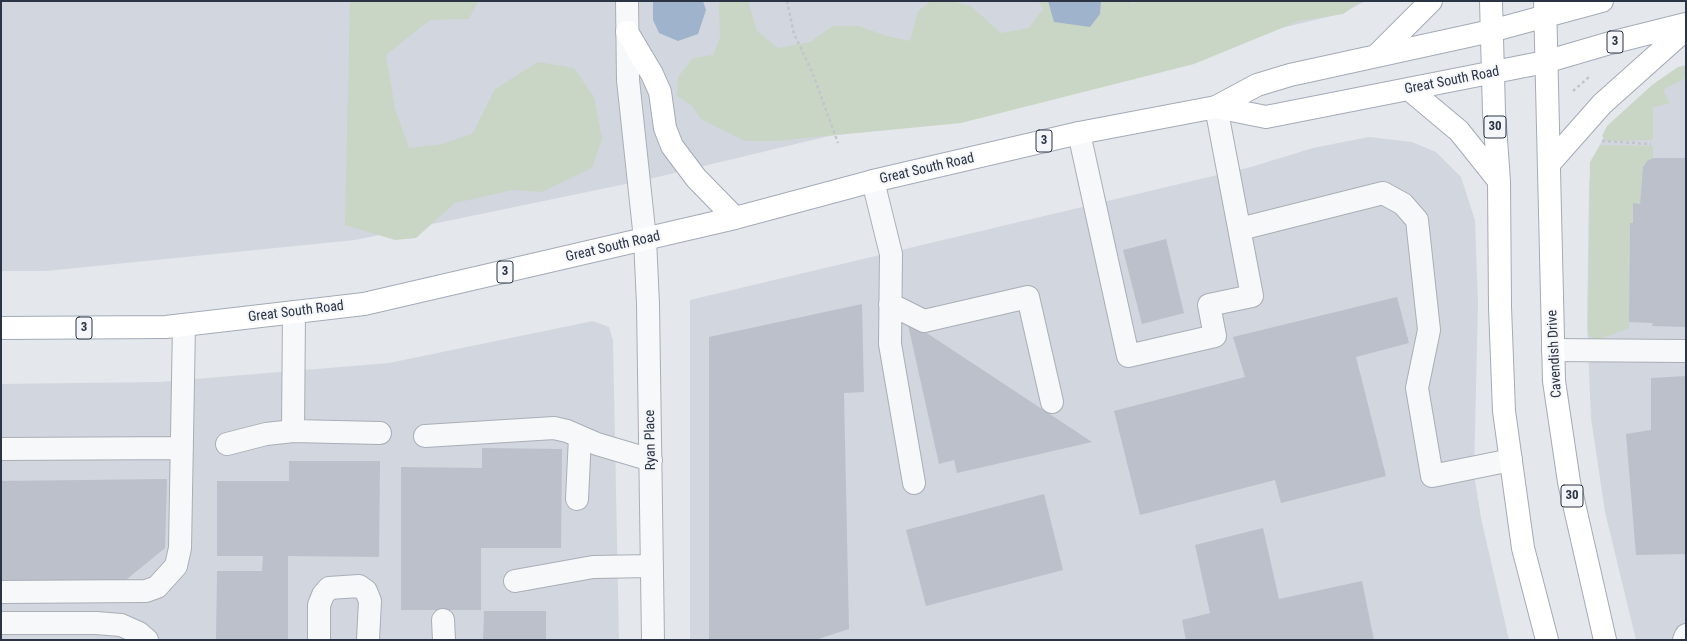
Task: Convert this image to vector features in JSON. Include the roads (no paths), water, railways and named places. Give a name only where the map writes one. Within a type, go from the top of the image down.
[{"type":"main road","points":[[1377,55],[1431,1]]},
{"type":"main road","name":"30","points":[[1491,1],[1492,73],[1499,181],[1500,307],[1504,411],[1523,548],[1547,640]]},
{"type":"main road","name":"Great South Road","points":[[1,328],[166,327],[364,304],[735,218],[873,181],[1079,133],[1216,107],[1256,85],[1290,75],[1491,31],[1544,9],[1602,1]]},
{"type":"main road","name":"30","points":[[1544,9],[1545,62]]},
{"type":"main road","name":"Great South Road","points":[[1216,107],[1266,117],[1410,90],[1545,62],[1617,41],[1686,24]]},
{"type":"main road","points":[[1549,164],[1602,104],[1686,29]]},
{"type":"main road","points":[[627,32],[652,74],[660,92],[665,128],[672,146],[696,178],[735,218]]},
{"type":"main road","name":"Cavendish Drive","points":[[1545,62],[1554,381],[1568,482],[1605,640]]},
{"type":"main road","points":[[1410,90],[1459,131],[1499,181]]},
{"type":"street","name":"Ryan Place","points":[[627,1],[628,87],[645,239],[650,365],[653,640]]},
{"type":"street","points":[[1079,133],[1128,356],[1215,336],[1209,305],[1252,296],[1216,107]]},
{"type":"street","points":[[873,181],[891,254],[890,344],[914,483]]},
{"type":"street","points":[[1240,228],[1383,194],[1403,204],[1417,220],[1429,330],[1417,388],[1432,476],[1511,460]]},
{"type":"street","points":[[890,304],[924,321],[1028,297],[1052,402]]},
{"type":"street","points":[[293,431],[294,312]]},
{"type":"street","points":[[1,592],[146,592],[157,587],[176,566],[180,548],[184,325]]},
{"type":"street","points":[[1553,350],[1686,351]]},
{"type":"street","points":[[425,436],[554,428],[597,444],[651,460]]},
{"type":"street","points":[[227,444],[266,434],[293,431],[380,432]]},
{"type":"street","points":[[577,499],[580,437]]},
{"type":"street","points":[[1,449],[182,448]]},
{"type":"street","points":[[515,581],[593,567],[652,566]]},
{"type":"street","points":[[319,640],[319,605],[323,595],[329,588],[359,586],[366,591],[370,601],[368,640]]},
{"type":"street","points":[[1,623],[96,623],[121,625],[139,633],[147,640]]},
{"type":"street","points":[[1684,640],[1686,635]]},
{"type":"water","points":[[653,1],[703,1],[706,10],[698,34],[678,41],[659,33],[653,20]]},
{"type":"water","points":[[1048,1],[1101,1],[1100,14],[1090,27],[1054,22]]}]
